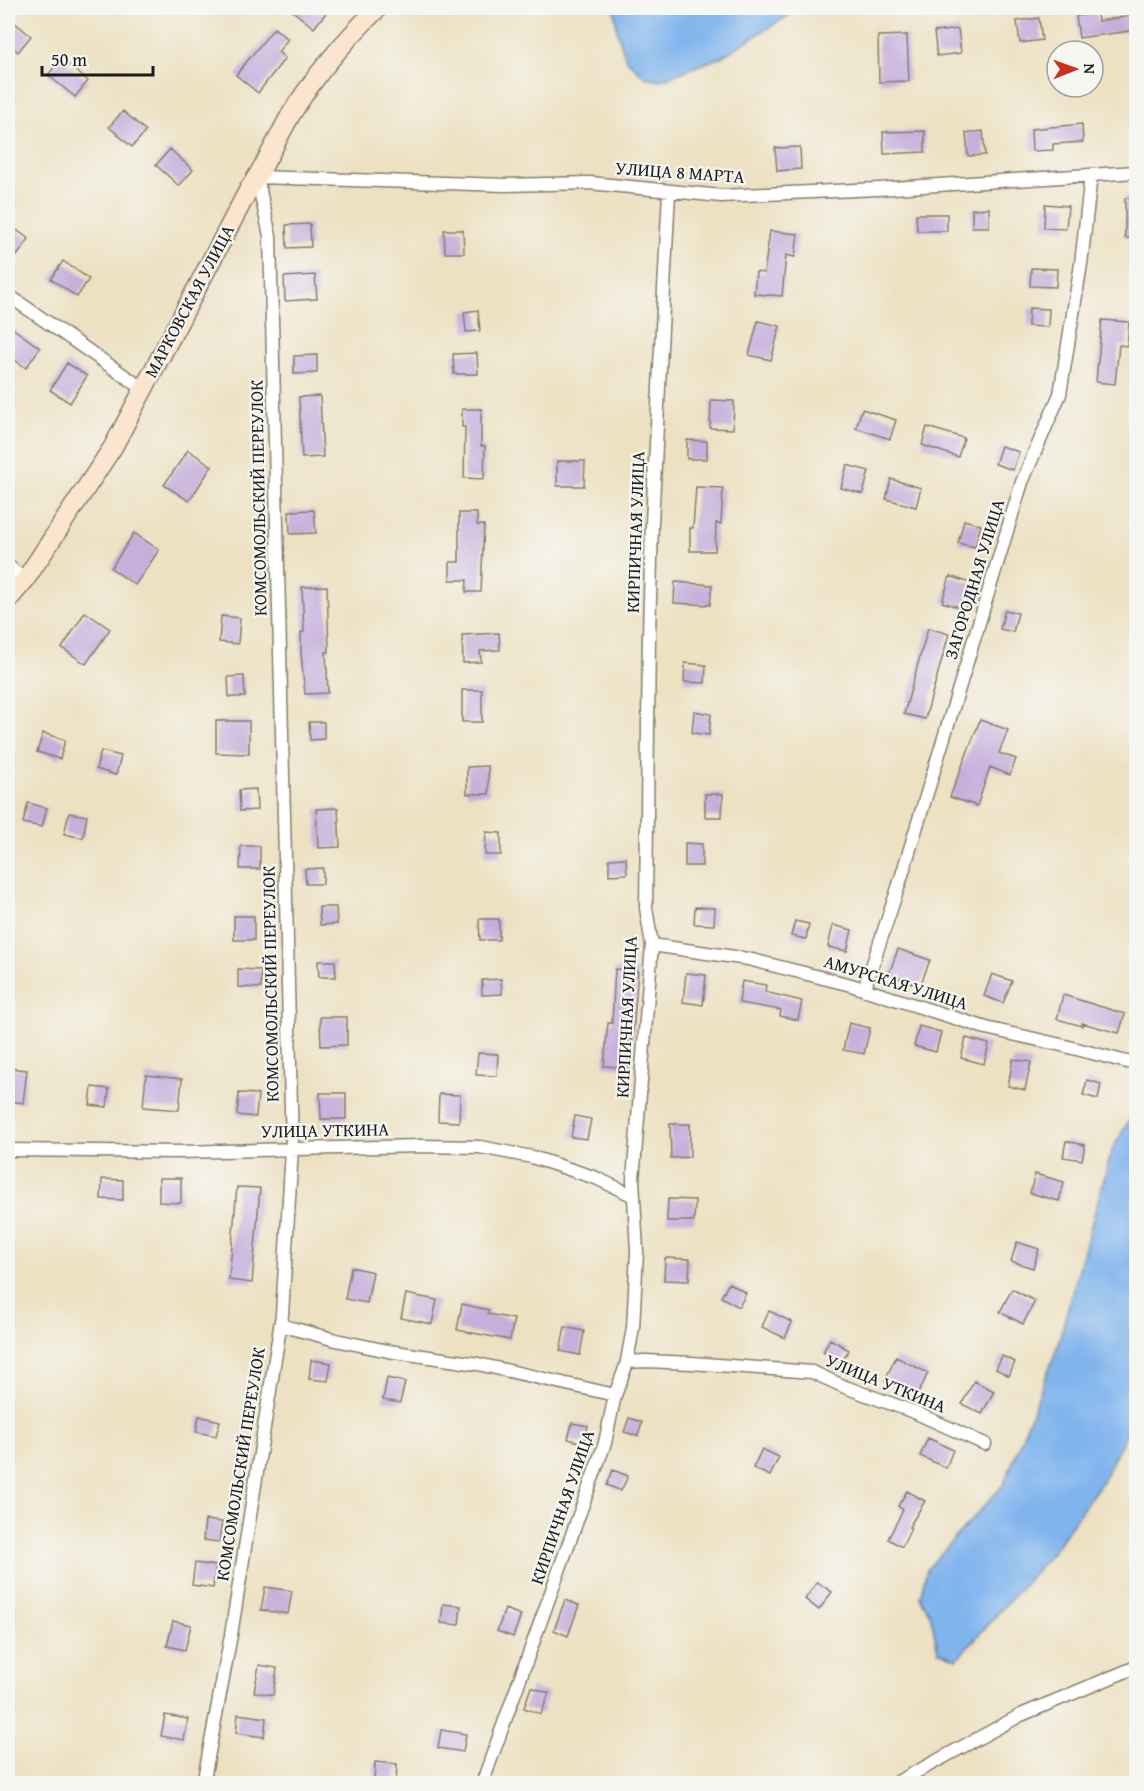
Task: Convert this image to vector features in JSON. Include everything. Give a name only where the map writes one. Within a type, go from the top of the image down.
[{"type":"main road","name":"МАРКОВСКАЯ УЛИЦА","points":[[8,600],[25,580],[113,447],[142,388],[291,115],[340,48],[378,8]]},
{"type":"street","name":"УЛИЦА 8 МАРТА","points":[[257,177],[505,185],[590,183],[721,196],[878,189],[1137,172]]},
{"type":"street","name":"ЗАГОРОДНАЯ УЛИЦА","points":[[864,990],[898,888],[1022,482],[1060,394],[1079,275],[1091,175]]},
{"type":"street","name":"КОМСОМОЛЬСКИЙ ПЕРЕУЛОК","points":[[203,1784],[231,1635],[280,1325],[292,1149],[270,236],[257,177]]},
{"type":"street","name":"КИРПИЧНАЯ УЛИЦА","points":[[482,1784],[605,1443],[615,1395],[627,1362],[633,1328],[637,1251],[633,1180],[652,945],[646,908],[649,646],[653,512],[669,192]]},
{"type":"street","points":[[8,295],[142,388]]},
{"type":"street","points":[[8,566],[25,580]]},
{"type":"street","name":"АМУРСКАЯ УЛИЦА","points":[[652,945],[748,959],[864,990],[986,1028],[1127,1062]]},
{"type":"street","name":"УЛИЦА УТКИНА","points":[[8,1150],[178,1152],[420,1146],[480,1147],[532,1157],[596,1178],[634,1196]]},
{"type":"street","points":[[280,1325],[357,1345],[478,1364],[615,1395]]},
{"type":"street","name":"УЛИЦА УТКИНА","points":[[627,1362],[692,1363],[812,1372],[845,1387],[914,1412],[985,1444]]},
{"type":"street","points":[[894,1784],[1021,1715],[1137,1667]]},
{"type":"water","points":[[614,8],[801,8],[721,57],[661,80],[645,77],[626,59],[618,35]]},
{"type":"water","points":[[1136,1108],[1136,1415],[1101,1483],[1051,1554],[957,1659],[938,1651],[931,1616],[920,1597],[927,1569],[1004,1484],[1056,1351],[1112,1150]]},
{"type":"building","points":[[289,8],[330,8],[314,28]]},
{"type":"building","points":[[1097,14],[1098,21],[1137,15],[1137,30],[1079,38],[1076,16]]},
{"type":"building","points":[[8,17],[31,36],[18,52],[8,43]]},
{"type":"building","points":[[1039,18],[1042,40],[1020,43],[1017,21]]},
{"type":"building","points":[[274,28],[288,39],[278,52],[285,58],[258,93],[236,75]]},
{"type":"building","points":[[958,29],[961,53],[937,56],[934,32]]},
{"type":"building","points":[[907,35],[909,81],[879,82],[878,36]]},
{"type":"building","points":[[61,59],[88,81],[75,97],[48,75]]},
{"type":"building","points":[[123,111],[146,131],[132,147],[109,127]]},
{"type":"building","points":[[1082,124],[1083,142],[1053,144],[1053,150],[1032,151],[1031,129]]},
{"type":"building","points":[[925,131],[925,152],[884,154],[883,132]]},
{"type":"building","points":[[983,131],[985,155],[968,156],[966,133]]},
{"type":"building","points":[[800,147],[801,169],[777,171],[775,148]]},
{"type":"building","points":[[170,149],[193,170],[179,186],[156,165]]},
{"type":"building","points":[[1125,198],[1137,198],[1137,238],[1125,238]]},
{"type":"building","points":[[1045,204],[1068,206],[1066,229],[1044,228]]},
{"type":"building","points":[[989,208],[989,227],[972,227],[972,209]]},
{"type":"building","points":[[916,214],[947,214],[947,231],[917,231]]},
{"type":"building","points":[[8,224],[29,239],[17,256],[8,250]]},
{"type":"building","points":[[310,224],[311,247],[287,248],[286,225]]},
{"type":"building","points":[[444,230],[463,230],[464,253],[445,253]]},
{"type":"building","points":[[770,231],[798,234],[795,257],[786,255],[782,296],[754,294],[756,272],[764,273]]},
{"type":"building","points":[[63,261],[89,279],[77,297],[51,279]]},
{"type":"building","points":[[1031,268],[1057,269],[1056,287],[1030,286]]},
{"type":"building","points":[[315,275],[317,299],[285,301],[284,277]]},
{"type":"building","points":[[1029,308],[1049,309],[1048,327],[1028,326]]},
{"type":"building","points":[[478,310],[480,331],[466,332],[464,312]]},
{"type":"building","points":[[1102,320],[1129,322],[1127,346],[1119,345],[1115,384],[1096,382]]},
{"type":"building","points":[[758,321],[780,326],[771,360],[749,355]]},
{"type":"building","points":[[8,325],[40,348],[26,368],[8,355]]},
{"type":"building","points":[[477,353],[478,374],[454,374],[453,354]]},
{"type":"building","points":[[317,355],[317,373],[294,374],[294,356]]},
{"type":"building","points":[[67,363],[87,376],[70,403],[50,390]]},
{"type":"building","points":[[320,396],[323,457],[302,458],[299,397]]},
{"type":"building","points":[[711,400],[734,401],[733,429],[710,428]]},
{"type":"building","points":[[462,409],[481,409],[481,446],[485,446],[484,479],[464,478],[465,427],[462,427]]},
{"type":"building","points":[[862,409],[896,420],[890,439],[856,428]]},
{"type":"building","points":[[927,427],[964,438],[958,457],[922,445]]},
{"type":"building","points":[[687,440],[707,441],[707,459],[687,459]]},
{"type":"building","points":[[1001,446],[1019,452],[1013,470],[995,464]]},
{"type":"building","points":[[188,450],[212,466],[189,501],[164,485]]},
{"type":"building","points":[[557,461],[585,461],[584,486],[557,486]]},
{"type":"building","points":[[847,465],[869,471],[863,494],[841,488]]},
{"type":"building","points":[[891,479],[921,488],[916,507],[886,499]]},
{"type":"building","points":[[696,487],[723,488],[721,524],[716,523],[715,551],[690,551],[690,528],[693,528]]},
{"type":"building","points":[[314,510],[316,533],[290,534],[289,511]]},
{"type":"building","points":[[459,513],[477,513],[477,525],[484,525],[481,592],[466,592],[467,580],[450,580],[450,562],[459,562]]},
{"type":"building","points":[[964,520],[981,525],[975,547],[958,543]]},
{"type":"building","points":[[134,533],[159,550],[135,585],[111,568]]},
{"type":"building","points":[[950,576],[973,584],[965,609],[942,602]]},
{"type":"building","points":[[675,582],[712,585],[710,605],[674,603]]},
{"type":"building","points":[[327,586],[328,693],[305,694],[301,653],[301,632],[304,632],[302,587]]},
{"type":"building","points":[[1005,610],[1018,613],[1013,632],[1000,629]]},
{"type":"building","points":[[85,612],[110,629],[86,664],[62,648]]},
{"type":"building","points":[[221,616],[240,618],[238,644],[219,642]]},
{"type":"building","points":[[928,628],[949,634],[925,719],[904,714]]},
{"type":"building","points":[[499,633],[500,650],[480,651],[481,662],[463,663],[462,635]]},
{"type":"building","points":[[685,663],[706,665],[705,683],[684,682]]},
{"type":"building","points":[[244,676],[245,697],[229,697],[228,677]]},
{"type":"building","points":[[462,690],[482,690],[482,722],[462,722]]},
{"type":"building","points":[[694,711],[711,714],[709,735],[692,733]]},
{"type":"building","points":[[980,720],[1008,730],[999,753],[1016,759],[1010,775],[990,767],[977,806],[950,797]]},
{"type":"building","points":[[216,721],[249,721],[249,754],[216,753]]},
{"type":"building","points":[[309,722],[324,722],[324,739],[310,740]]},
{"type":"building","points":[[43,733],[65,740],[60,759],[37,752]]},
{"type":"building","points":[[101,751],[121,756],[116,775],[96,769]]},
{"type":"building","points":[[488,766],[489,794],[467,794],[467,767]]},
{"type":"building","points":[[256,789],[257,810],[240,811],[239,790]]},
{"type":"building","points":[[705,794],[723,794],[722,817],[705,817]]},
{"type":"building","points":[[28,803],[47,808],[42,827],[23,823]]},
{"type":"building","points":[[338,808],[340,847],[318,848],[316,809]]},
{"type":"building","points":[[69,813],[87,816],[83,838],[64,834]]},
{"type":"building","points":[[486,832],[501,833],[501,855],[485,855]]},
{"type":"building","points":[[685,843],[702,844],[702,866],[685,866]]},
{"type":"building","points":[[241,846],[260,846],[260,869],[240,869]]},
{"type":"building","points":[[626,858],[627,874],[609,875],[609,859]]},
{"type":"building","points":[[323,868],[323,884],[306,884],[305,869]]},
{"type":"building","points":[[319,907],[336,907],[337,924],[320,925]]},
{"type":"building","points":[[695,907],[715,908],[714,925],[694,924]]},
{"type":"building","points":[[234,916],[254,916],[254,940],[234,940]]},
{"type":"building","points":[[479,919],[499,919],[499,940],[480,940]]},
{"type":"building","points":[[795,921],[809,924],[806,939],[791,936]]},
{"type":"building","points":[[833,925],[852,930],[847,951],[828,947]]},
{"type":"building","points":[[898,949],[930,960],[920,986],[889,974]]},
{"type":"building","points":[[318,961],[335,961],[336,977],[319,977]]},
{"type":"building","points":[[238,969],[261,970],[261,988],[238,987]]},
{"type":"building","points":[[615,969],[638,971],[630,1068],[604,1066],[608,1023],[612,1023]]},
{"type":"building","points":[[686,973],[706,975],[703,1005],[683,1002]]},
{"type":"building","points":[[992,974],[1012,981],[1003,1003],[984,996]]},
{"type":"building","points":[[501,979],[502,994],[482,995],[482,980]]},
{"type":"building","points":[[742,981],[766,985],[765,992],[802,1001],[798,1020],[780,1016],[781,1010],[739,1003]]},
{"type":"building","points":[[1063,995],[1125,1014],[1119,1033],[1057,1019]]},
{"type":"building","points":[[320,1017],[347,1017],[347,1045],[321,1046]]},
{"type":"building","points":[[849,1023],[870,1028],[864,1054],[843,1050]]},
{"type":"building","points":[[919,1026],[941,1032],[936,1052],[914,1046]]},
{"type":"building","points":[[966,1038],[989,1044],[984,1064],[961,1058]]},
{"type":"building","points":[[478,1053],[498,1054],[497,1076],[476,1075]]},
{"type":"building","points":[[1013,1059],[1031,1062],[1025,1090],[1008,1086]]},
{"type":"building","points":[[8,1068],[27,1070],[23,1103],[8,1101]]},
{"type":"building","points":[[146,1075],[182,1079],[179,1110],[143,1107]]},
{"type":"building","points":[[1087,1080],[1101,1084],[1098,1099],[1083,1095]]},
{"type":"building","points":[[92,1087],[109,1089],[107,1107],[90,1105]]},
{"type":"building","points":[[239,1093],[258,1094],[256,1117],[237,1115]]},
{"type":"building","points":[[320,1093],[346,1093],[346,1119],[321,1119]]},
{"type":"building","points":[[439,1094],[460,1095],[459,1122],[438,1121]]},
{"type":"building","points":[[575,1116],[591,1119],[587,1139],[571,1137]]},
{"type":"building","points":[[670,1124],[690,1124],[690,1157],[671,1158]]},
{"type":"building","points":[[1066,1141],[1085,1145],[1082,1160],[1063,1157]]},
{"type":"building","points":[[1035,1174],[1064,1182],[1059,1201],[1030,1193]]},
{"type":"building","points":[[159,1178],[181,1178],[181,1203],[159,1202]]},
{"type":"building","points":[[102,1179],[123,1180],[123,1200],[101,1199]]},
{"type":"building","points":[[237,1187],[260,1188],[252,1283],[229,1280]]},
{"type":"building","points":[[668,1199],[695,1200],[694,1221],[667,1221]]},
{"type":"building","points":[[1017,1242],[1039,1249],[1033,1268],[1011,1261]]},
{"type":"building","points":[[665,1258],[690,1259],[689,1281],[664,1280]]},
{"type":"building","points":[[351,1267],[373,1272],[367,1303],[345,1299]]},
{"type":"building","points":[[729,1283],[746,1293],[739,1307],[721,1297]]},
{"type":"building","points":[[1012,1289],[1035,1301],[1023,1324],[1000,1312]]},
{"type":"building","points":[[406,1294],[437,1300],[432,1324],[401,1318]]},
{"type":"building","points":[[462,1304],[489,1310],[488,1314],[514,1319],[510,1340],[457,1330]]},
{"type":"building","points":[[769,1311],[792,1322],[785,1338],[762,1327]]},
{"type":"building","points":[[565,1327],[584,1331],[580,1355],[560,1351]]},
{"type":"building","points":[[830,1339],[849,1350],[841,1363],[823,1352]]},
{"type":"building","points":[[1002,1356],[1015,1362],[1009,1376],[996,1369]]},
{"type":"building","points":[[896,1357],[928,1373],[917,1396],[885,1380]]},
{"type":"building","points":[[311,1360],[331,1363],[328,1381],[309,1379]]},
{"type":"building","points":[[387,1378],[405,1382],[400,1403],[383,1400]]},
{"type":"building","points":[[974,1381],[994,1391],[982,1414],[962,1404]]},
{"type":"building","points":[[199,1416],[220,1421],[216,1436],[196,1432]]},
{"type":"building","points":[[629,1418],[642,1422],[638,1436],[624,1432]]},
{"type":"building","points":[[572,1423],[588,1426],[584,1443],[568,1439]]},
{"type":"building","points":[[928,1438],[953,1450],[946,1468],[920,1456]]},
{"type":"building","points":[[762,1449],[779,1457],[770,1476],[753,1468]]},
{"type":"building","points":[[613,1470],[628,1476],[621,1491],[607,1485]]},
{"type":"building","points":[[907,1491],[925,1501],[909,1527],[911,1528],[902,1547],[888,1539],[903,1510],[898,1506]]},
{"type":"building","points":[[205,1520],[222,1522],[219,1542],[203,1540]]},
{"type":"building","points":[[195,1563],[216,1566],[213,1588],[192,1585]]},
{"type":"building","points":[[817,1582],[832,1592],[819,1610],[805,1599]]},
{"type":"building","points":[[265,1587],[292,1591],[288,1614],[261,1610]]},
{"type":"building","points":[[565,1600],[579,1605],[568,1636],[554,1630]]},
{"type":"building","points":[[443,1604],[461,1606],[459,1625],[441,1623]]},
{"type":"building","points":[[505,1609],[521,1615],[513,1637],[497,1631]]},
{"type":"building","points":[[173,1621],[191,1625],[185,1650],[167,1646]]},
{"type":"building","points":[[259,1665],[277,1668],[273,1695],[254,1692]]},
{"type":"building","points":[[531,1687],[549,1693],[541,1714],[524,1708]]},
{"type":"building","points":[[238,1714],[266,1718],[264,1737],[236,1733]]},
{"type":"building","points":[[165,1715],[188,1719],[184,1740],[161,1736]]},
{"type":"building","points":[[441,1730],[466,1734],[463,1752],[438,1748]]},
{"type":"building","points":[[375,1762],[397,1764],[396,1784],[374,1784]]}]
